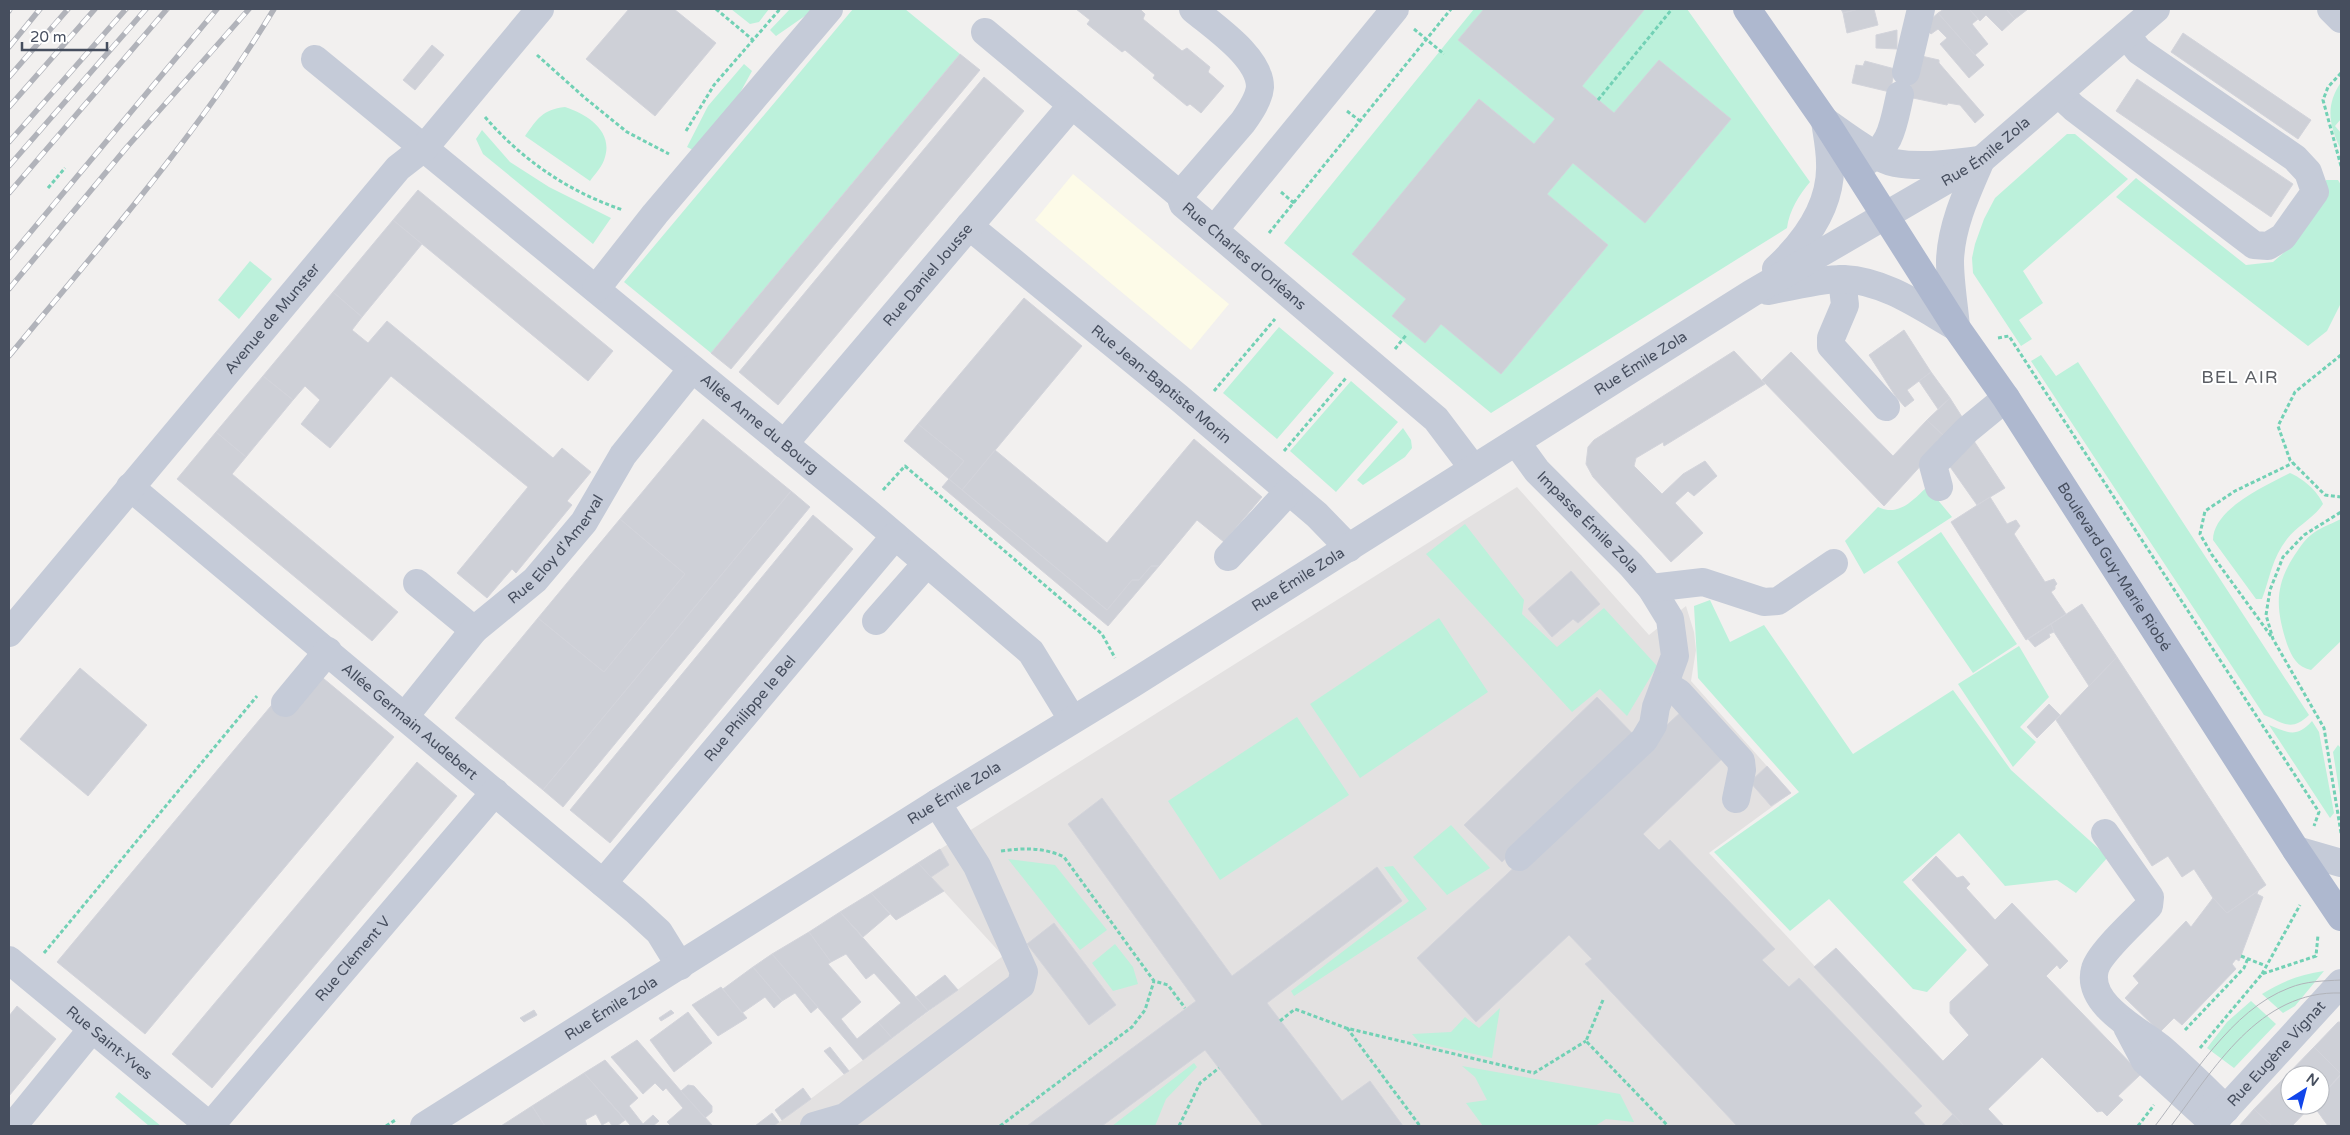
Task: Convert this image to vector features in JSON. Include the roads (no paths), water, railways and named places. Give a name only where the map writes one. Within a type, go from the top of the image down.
[{"type":"main road","points":[[1747,9],[1825,121]]},
{"type":"main road","name":"Boulevard Guy-Marie Riobé","points":[[1825,121],[1956,327],[2006,398],[2341,917]]},
{"type":"street","name":"Avenue de Munster","points":[[9,633],[398,168],[425,147],[540,9]]},
{"type":"street","points":[[596,289],[645,226],[829,9]]},
{"type":"street","points":[[1180,194],[1252,110],[1260,87],[1257,74],[1247,56],[1193,9]]},
{"type":"street","points":[[1855,169],[1878,155],[1892,134],[1921,9]]},
{"type":"street","name":"Rue Émile Zola","points":[[424,1126],[937,802],[1349,548],[1752,293],[1981,160],[2156,9]]},
{"type":"street","points":[[2332,9],[2341,19]]},
{"type":"street","points":[[1214,230],[1394,10]]},
{"type":"street","name":"Rue Charles d'Orléans","points":[[985,32],[1180,194],[1183,204],[1436,418],[1473,468]]},
{"type":"street","points":[[2059,94],[2074,108],[2254,245],[2268,246],[2283,237],[2314,192],[2308,172],[2294,158],[2139,51],[2126,35]]},
{"type":"street","name":"Allée Anne du Bourg","points":[[316,59],[784,444],[1032,652],[1072,719]]},
{"type":"street","name":"Rue Daniel Jousse","points":[[784,444],[1072,105]]},
{"type":"street","points":[[1825,121],[1893,163],[1936,165],[1981,160],[1966,195],[1951,248],[1950,262],[1956,327]]},
{"type":"street","points":[[1752,293],[1792,255],[1815,223],[1826,198],[1829,185],[1830,162],[1825,121]]},
{"type":"street","name":"Rue Jean-Baptiste Morin","points":[[969,226],[1289,491],[1317,515],[1349,548]]},
{"type":"street","points":[[1752,293],[1842,279],[1867,282],[1898,295],[1956,327]]},
{"type":"street","points":[[1842,279],[1845,305],[1831,338],[1831,346],[1886,408]]},
{"type":"street","name":"Rue Eloy d'Amerval","points":[[405,716],[474,630],[535,580],[584,522],[623,456],[692,369]]},
{"type":"street","points":[[1939,487],[1933,465],[1967,430],[2006,398]]},
{"type":"street","name":"Impasse Émile Zola","points":[[1516,442],[1537,471],[1631,565],[1655,595],[1670,619],[1674,636],[1675,656],[1666,685],[1656,707],[1653,725],[1644,740],[1519,857]]},
{"type":"street","name":"Allée Germain Audebert","points":[[130,487],[603,883],[659,932],[680,966]]},
{"type":"street","points":[[1228,557],[1289,491]]},
{"type":"street","name":"Rue Philippe le Bel","points":[[603,883],[895,536]]},
{"type":"street","points":[[876,621],[927,563]]},
{"type":"street","points":[[1655,595],[1703,582],[1764,602],[1778,601],[1834,563]]},
{"type":"street","points":[[417,583],[474,630]]},
{"type":"street","points":[[285,703],[328,651]]},
{"type":"street","points":[[1666,685],[1679,693],[1741,761],[1742,770],[1736,798]]},
{"type":"street","name":"Rue Clément V","points":[[210,1126],[495,792]]},
{"type":"street","points":[[814,1126],[845,1117],[1021,985],[1024,972],[977,866],[937,802]]},
{"type":"street","points":[[2105,833],[2150,897],[2149,906],[2102,956],[2095,968],[2094,978],[2101,999],[2127,1025],[2159,1046],[2217,1119]]},
{"type":"street","points":[[2296,850],[2339,851]]},
{"type":"street","name":"Rue Saint-Yves","points":[[17,967],[210,1126]]},
{"type":"street","name":"Rue Eugène Vignat","points":[[2217,1119],[2341,983]]},
{"type":"street","points":[[2127,1025],[2145,1061],[2217,1119]]},
{"type":"street","points":[[13,1126],[92,1029]]},
{"type":"tram line","points":[[2155,1126],[2198,1067],[2231,1029],[2249,1012],[2268,998],[2289,988],[2302,984],[2341,980]]},
{"type":"tram line","points":[[2171,1126],[2222,1058],[2241,1037],[2263,1019],[2286,1004],[2312,996],[2341,993]]},
{"type":"railway","points":[[9,47],[40,9]]},
{"type":"railway","points":[[9,77],[68,9]]},
{"type":"railway","points":[[9,107],[95,9]]},
{"type":"railway","points":[[9,142],[126,9]]},
{"type":"railway","points":[[9,166],[146,9]]},
{"type":"railway","points":[[9,193],[167,9]]},
{"type":"railway","points":[[9,258],[217,9]]},
{"type":"railway","points":[[9,289],[127,147],[249,9]]},
{"type":"railway","points":[[9,356],[114,230],[181,144],[214,100],[274,9]]},
{"type":"district","name":"BEL AIR","points":[[2240,377]]}]
